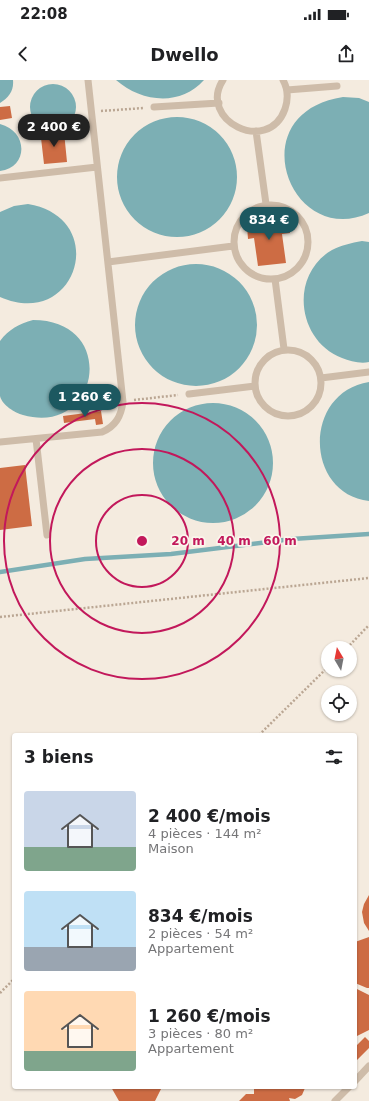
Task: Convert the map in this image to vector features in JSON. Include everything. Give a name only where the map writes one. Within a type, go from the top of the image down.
[{"type":"lane","points":[[0,442],[106,430],[110,429],[119,419],[123,402],[88,80]]},
{"type":"lane","points":[[223,80],[218,95],[219,103],[225,118],[234,126],[244,131],[256,132],[267,128],[276,122],[283,114],[287,104],[287,90],[283,80]]},
{"type":"lane","points":[[287,90],[336,86]]},
{"type":"lane","points":[[154,107],[219,103]]},
{"type":"lane","points":[[256,132],[266,204]]},
{"type":"lane","points":[[0,178],[97,167]]},
{"type":"lane","points":[[266,204],[278,205],[289,209],[298,216],[305,225],[308,237],[308,248],[300,264],[287,276],[276,279],[264,278],[252,274],[243,267],[233,246],[234,234],[238,223],[245,214],[266,204]]},
{"type":"lane","points":[[108,262],[233,246]]},
{"type":"lane","points":[[276,279],[284,349]]},
{"type":"lane","points":[[284,349],[294,350],[308,356],[318,368],[321,378],[321,389],[317,399],[311,407],[302,413],[292,416],[276,414],[263,405],[255,386],[255,376],[259,366],[270,355],[284,349]]},
{"type":"lane","points":[[321,378],[369,372]]},
{"type":"lane","points":[[189,394],[255,386]]},
{"type":"lane","points":[[36,439],[47,535]]},
{"type":"lane","points":[[357,1079],[369,1066]]},
{"type":"lane","points":[[335,1101],[347,1089]]},
{"type":"path","points":[[91,112],[154,107]]},
{"type":"path","points":[[123,402],[189,394]]},
{"type":"path","points":[[0,617],[369,578]]},
{"type":"path","points":[[353,641],[369,625]]},
{"type":"path","points":[[261,733],[321,674]]},
{"type":"path","points":[[0,993],[12,981]]},
{"type":"water","points":[[0,80],[13,80],[13,87],[10,93],[0,103]]},
{"type":"water","points":[[116,80],[204,80],[194,89],[184,94],[172,98],[160,98],[149,97],[137,93]]},
{"type":"water","points":[[58,84],[70,90],[75,98],[75,116],[70,124],[62,129],[48,130],[36,124],[31,116],[30,102],[36,90],[44,85]]},
{"type":"water","points":[[343,97],[359,98],[369,102],[369,213],[341,219],[317,212],[299,196],[287,174],[285,150],[292,127],[311,108]]},
{"type":"water","points":[[177,117],[200,121],[220,134],[233,154],[237,177],[233,200],[220,220],[200,233],[177,237],[154,233],[134,220],[121,200],[117,177],[121,154],[134,134],[154,121]]},
{"type":"water","points":[[0,124],[9,128],[16,134],[20,141],[21,149],[20,156],[16,163],[9,168],[0,171]]},
{"type":"water","points":[[28,204],[54,213],[69,229],[76,249],[74,268],[65,286],[49,299],[27,303],[0,297],[0,212],[14,206]]},
{"type":"water","points":[[362,241],[369,242],[369,362],[362,363],[342,358],[327,350],[315,337],[308,323],[304,307],[304,291],[309,275],[318,261],[336,248]]},
{"type":"water","points":[[196,264],[208,265],[219,269],[239,282],[252,302],[256,313],[256,337],[252,348],[239,368],[219,381],[208,385],[196,386],[184,385],[173,381],[153,368],[140,348],[136,337],[135,325],[136,313],[140,302],[153,282],[173,269],[184,265]]},
{"type":"water","points":[[33,320],[60,325],[79,338],[88,356],[89,376],[83,395],[69,409],[49,417],[20,414],[6,405],[0,396],[0,341],[7,333],[23,323]]},
{"type":"water","points":[[369,382],[369,501],[348,494],[333,481],[323,463],[320,443],[323,423],[332,404],[347,390]]},
{"type":"water","points":[[213,403],[236,407],[256,420],[269,440],[273,463],[269,486],[256,506],[236,519],[213,523],[190,519],[170,506],[157,486],[153,463],[157,440],[170,420],[190,407]]},
{"type":"building","points":[[10,106],[12,118],[0,120],[0,107]]},
{"type":"building","points":[[64,132],[67,162],[44,164],[41,138],[43,135]]},
{"type":"building","points":[[282,216],[282,222],[288,221],[290,233],[282,234],[286,263],[258,266],[254,238],[248,239],[247,226],[253,225],[252,220],[260,219],[260,224],[274,222],[273,217]]},
{"type":"building","points":[[101,411],[103,424],[96,425],[95,419],[64,423],[63,416]]},
{"type":"building","points":[[25,465],[32,526],[0,530],[0,468]]},
{"type":"building","points":[[369,895],[369,931],[364,923],[362,912]]},
{"type":"building","points":[[369,937],[369,988],[357,984],[357,941]]},
{"type":"building","points":[[357,989],[369,995],[369,1030],[357,1036]]},
{"type":"building","points":[[365,1037],[369,1041],[369,1048],[357,1060],[357,1045]]},
{"type":"building","points":[[112,1089],[161,1089],[155,1101],[119,1101]]},
{"type":"building","points":[[254,1089],[305,1089],[302,1095],[295,1099],[289,1098],[290,1101],[239,1101],[246,1094],[254,1094]]},
{"type":"waterway","points":[[0,572],[85,559],[171,554],[292,539],[369,534]]}]
